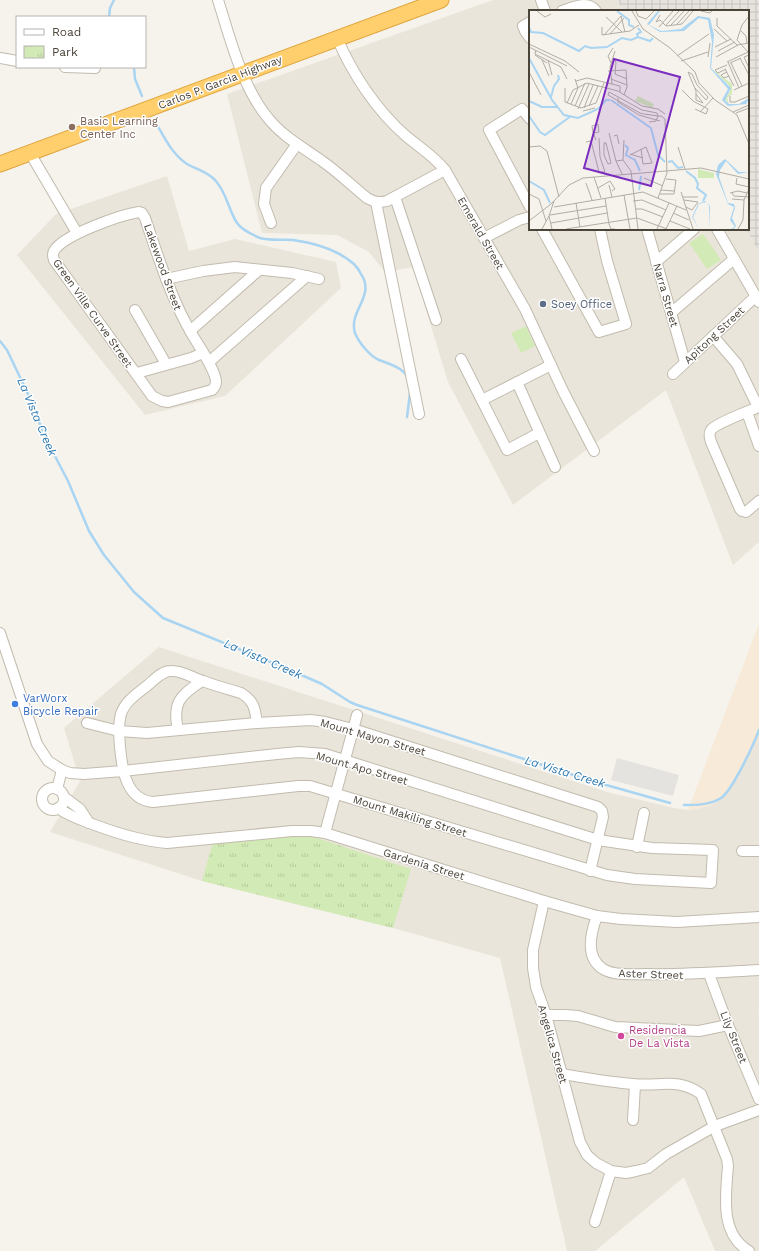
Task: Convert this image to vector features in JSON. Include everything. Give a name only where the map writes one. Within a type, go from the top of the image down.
[{"type":"highway","name":"Carlos P. Garcia Highway","points":[[0,164],[441,0]]},
{"type":"street","points":[[218,0],[243,74],[255,99],[267,117],[297,144],[324,162],[367,198],[376,202],[387,201],[444,170]]},
{"type":"street","points":[[541,0],[545,10]]},
{"type":"street","points":[[565,10],[583,4],[593,8]]},
{"type":"street","points":[[527,24],[524,31],[529,37]]},
{"type":"street","name":"Emerald Street","points":[[337,38],[357,78],[373,99],[391,121],[405,135],[433,157],[444,170],[525,309],[563,391],[594,451]]},
{"type":"street","points":[[0,58],[16,61]]},
{"type":"street","points":[[529,118],[522,109],[489,130],[529,205]]},
{"type":"street","points":[[271,223],[264,204],[266,188],[297,144]]},
{"type":"street","points":[[30,153],[77,233]]},
{"type":"street","points":[[396,197],[436,320]]},
{"type":"street","points":[[376,202],[419,414]]},
{"type":"street","name":"Lakewood Street","points":[[77,233],[135,213],[142,213],[171,293],[190,331],[209,362]]},
{"type":"street","points":[[484,238],[519,220],[529,217]]},
{"type":"street","points":[[543,230],[599,332],[626,324],[607,261],[600,230]]},
{"type":"street","name":"Narra Street","points":[[647,230],[685,362]]},
{"type":"street","points":[[656,262],[693,230]]},
{"type":"street","points":[[718,230],[758,299]]},
{"type":"street","name":"Green Ville Curve Street","points":[[77,233],[53,252],[52,256],[56,264],[152,396],[168,402],[212,390],[216,381],[209,362]]},
{"type":"street","points":[[671,313],[734,259]]},
{"type":"street","points":[[166,279],[221,268],[259,270],[319,279]]},
{"type":"street","points":[[190,331],[259,270]]},
{"type":"street","points":[[209,362],[307,276]]},
{"type":"street","name":"Apitong Street","points":[[672,374],[713,336],[758,299]]},
{"type":"street","points":[[135,310],[166,364]]},
{"type":"street","points":[[713,336],[737,364],[759,407],[714,427],[711,430],[709,438],[740,510],[746,512],[752,509],[759,501]]},
{"type":"street","points":[[136,373],[191,358],[203,353]]},
{"type":"street","points":[[461,359],[507,450],[539,433]]},
{"type":"street","points":[[482,400],[551,365]]},
{"type":"street","points":[[517,382],[555,467]]},
{"type":"street","points":[[747,412],[759,446]]},
{"type":"street","name":"Mount Apo Street","points":[[0,633],[37,744],[48,761],[70,773],[84,774],[123,771],[269,754],[299,752],[325,754],[598,840],[637,847],[713,850],[711,883]]},
{"type":"street","name":"Mount Makiling Street","points":[[257,723],[252,702],[241,693],[176,671],[169,671],[159,675],[124,706],[119,722],[123,771],[128,785],[134,793],[148,802],[310,786],[590,871],[635,879],[711,883]]},
{"type":"street","points":[[178,730],[176,719],[177,704],[186,693],[202,681]]},
{"type":"street","points":[[324,834],[357,715]]},
{"type":"street","name":"Mount Mayon Street","points":[[87,724],[119,732],[147,733],[257,723],[312,720],[325,722],[595,806],[602,811],[603,817],[598,840]]},
{"type":"street","points":[[62,770],[60,793],[64,802],[58,808],[53,810],[44,805],[44,795],[47,791],[52,789],[60,793],[80,809],[89,823]]},
{"type":"street","name":"Gardenia Street","points":[[58,808],[72,817],[131,837],[147,841],[168,843],[292,831],[311,831],[597,916],[628,920],[676,922],[759,917]]},
{"type":"street","points":[[637,847],[644,813]]},
{"type":"street","points":[[590,871],[598,840]]},
{"type":"street","points":[[742,851],[759,851]]},
{"type":"street","name":"Angelica Street","points":[[544,901],[533,950],[533,968],[536,987],[546,1015],[580,1142],[586,1155],[596,1163],[612,1171],[626,1173],[636,1172],[648,1168],[666,1154],[715,1126],[759,1110]]},
{"type":"street","name":"Aster Street","points":[[597,916],[591,931],[590,944],[594,959],[602,968],[617,974],[682,975],[759,970]]},
{"type":"street","name":"Lily Street","points":[[710,974],[728,1024],[759,1099]]},
{"type":"street","points":[[546,1015],[578,1016],[615,1027],[699,1031],[728,1024]]},
{"type":"street","points":[[562,1074],[635,1085],[680,1084],[692,1088],[701,1094],[715,1126],[727,1160],[728,1166],[725,1208],[728,1223],[742,1247],[749,1251]]},
{"type":"street","points":[[633,1120],[635,1085]]},
{"type":"street","points":[[595,1222],[612,1171]]},
{"type":"shaded area","points":[[493,0],[617,0],[623,10],[529,10],[529,230],[747,230],[759,252],[759,542],[733,565],[666,390],[513,505],[448,382],[413,267],[385,272],[369,252],[337,235],[262,233],[227,94]]},
{"type":"shaded area","points":[[617,0],[759,0],[759,252],[747,230],[749,230],[749,10],[623,10]]},
{"type":"shaded area","points":[[167,176],[189,251],[235,239],[336,262],[341,288],[225,396],[145,415],[17,255],[56,214]]},
{"type":"shaded area","points":[[759,624],[759,730],[755,742],[725,794],[713,804],[688,810]]},
{"type":"shaded area","points":[[159,647],[607,792],[688,810],[713,804],[725,794],[755,742],[759,730],[759,1251],[715,1251],[684,1177],[595,1251],[567,1251],[500,958],[393,928],[202,881],[50,832],[80,781],[64,728]]},
{"type":"shaded area","points":[[617,758],[679,775],[673,796],[611,780]]},
{"type":"green space","points":[[703,234],[721,260],[707,269],[689,243]]},
{"type":"green space","points":[[526,326],[535,346],[521,353],[511,333]]},
{"type":"green space","points":[[301,835],[317,838],[411,869],[393,928],[202,881],[213,842]]},
{"type":"waterway","points":[[109,16],[110,8],[114,0]]},
{"type":"waterway","points":[[134,68],[135,79],[142,96]]},
{"type":"waterway","points":[[156,123],[169,145],[182,160],[208,174],[215,180],[222,190],[237,223],[244,230],[264,239],[293,240],[317,245],[341,255],[357,267],[365,282],[365,289],[364,297],[355,318],[355,333],[359,341],[372,356],[391,364],[407,376]]},
{"type":"waterway","name":"La Vista Creek","points":[[0,341],[7,350],[28,394],[45,437],[68,481],[89,531],[104,555],[134,592],[163,618],[322,684],[357,705],[592,781],[670,803]]},
{"type":"waterway","points":[[407,417],[410,393]]},
{"type":"waterway","name":"La Vista Creek","points":[[684,805],[698,805],[712,802],[726,794],[742,767],[759,730]]},
{"type":"place","name":"Basic Learning Center Inc","points":[[72,127]]},
{"type":"place","name":"Soey Office","points":[[543,304]]},
{"type":"place","name":"VarWorx Bicycle Repair","points":[[15,704]]},
{"type":"place","name":"Residencia De La Vista","points":[[621,1036]]}]
